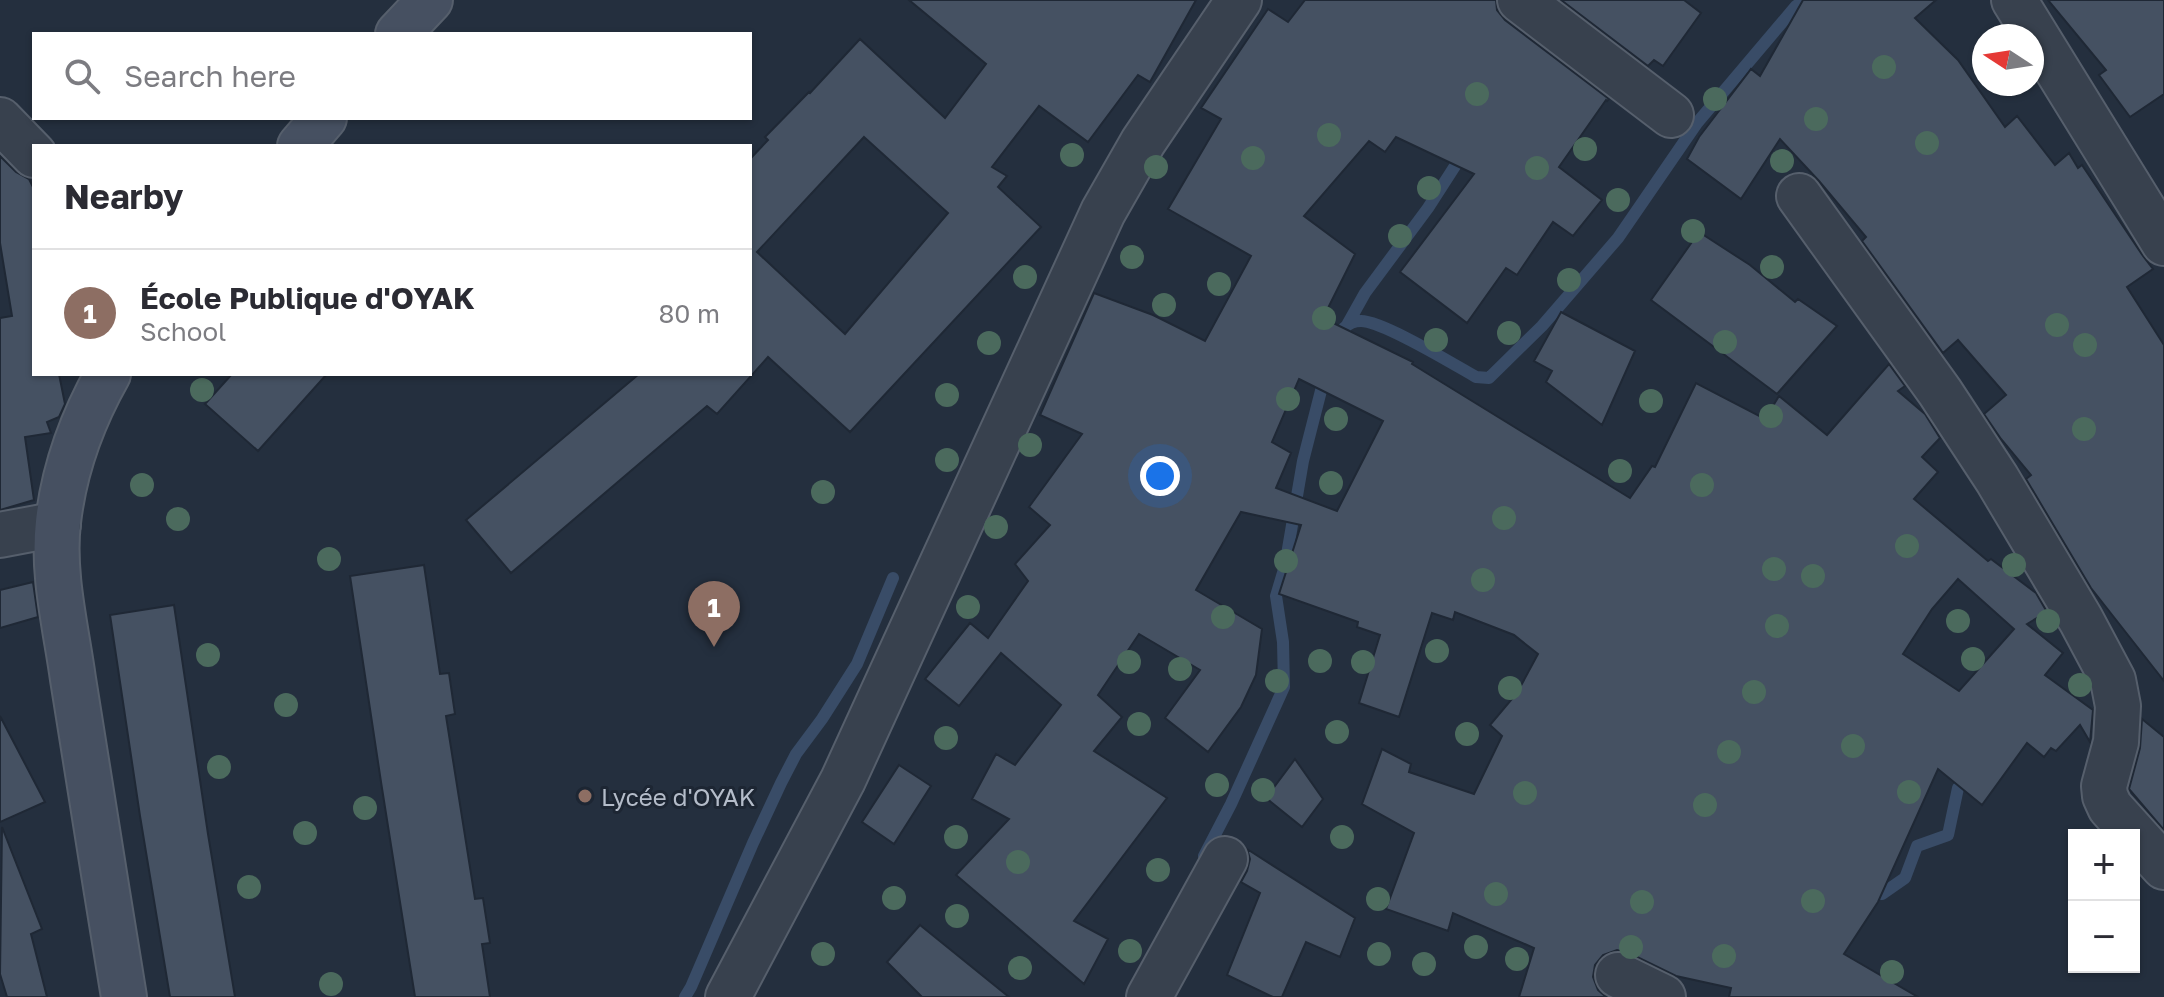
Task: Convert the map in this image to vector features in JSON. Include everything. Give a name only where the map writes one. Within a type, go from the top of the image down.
[{"type":"main road","points":[[400,32],[430,0]]},
{"type":"main road","points":[[302,144],[322,120]]},
{"type":"main road","points":[[107,376],[94,398],[72,455],[58,524],[57,570],[124,997]]},
{"type":"street","points":[[728,997],[843,780],[1103,212],[1143,142],[1239,0]]},
{"type":"street","points":[[1520,0],[1671,115]]},
{"type":"street","points":[[2014,0],[2164,243]]},
{"type":"street","points":[[0,120],[32,153]]},
{"type":"street","points":[[1799,196],[1940,392],[1997,479],[2081,620],[2113,680],[2118,706],[2116,742],[2104,786],[2105,796],[2110,807],[2164,867]]},
{"type":"street","points":[[0,535],[58,524]]},
{"type":"street","points":[[1149,997],[1225,859]]},
{"type":"street","points":[[1618,975],[1663,997]]},
{"type":"building","points":[[909,0],[1196,0],[1150,82],[1138,75],[1088,142],[1039,106],[992,167],[1007,176],[998,187],[1041,227],[850,432],[768,357],[752,375],[752,157],[768,140],[765,137],[860,39],[945,118],[986,64]],"holes":[[[864,137],[948,213],[845,334],[757,252]]]},
{"type":"building","points":[[1305,0],[1496,0],[1497,10],[1505,20],[1609,99],[1559,167],[1602,200],[1573,236],[1553,222],[1517,275],[1506,268],[1467,323],[1400,272],[1474,174],[1396,137],[1385,152],[1369,141],[1304,216],[1355,254],[1323,318],[1413,362],[1630,498],[1652,466],[1655,467],[1696,383],[1765,419],[1779,396],[1827,435],[1889,364],[1905,386],[1898,391],[1925,414],[1940,438],[1922,457],[1938,472],[1914,499],[1988,561],[1991,559],[2036,593],[2047,612],[2027,624],[2063,653],[2045,675],[2093,710],[2090,742],[2080,725],[2056,751],[2051,748],[2044,757],[2027,743],[1982,805],[1938,769],[1878,902],[1844,954],[1918,997],[1729,997],[1731,988],[1676,976],[1617,950],[1603,955],[1595,965],[1593,977],[1598,990],[1606,997],[1519,997],[1534,948],[1453,913],[1448,931],[1386,909],[1414,833],[1362,804],[1382,749],[1411,764],[1409,772],[1474,794],[1502,736],[1490,725],[1517,693],[1538,654],[1514,635],[1455,612],[1453,620],[1432,613],[1399,717],[1359,703],[1380,635],[1357,627],[1358,622],[1279,594],[1301,525],[1241,512],[1196,590],[1262,629],[1256,675],[1241,707],[1208,752],[1165,718],[1200,670],[1139,634],[1098,695],[1122,717],[1094,751],[1167,798],[1074,921],[1108,939],[1084,984],[956,875],[1009,819],[972,799],[996,754],[1015,765],[1061,705],[1001,653],[959,706],[925,679],[970,623],[988,638],[1028,581],[1015,564],[1050,525],[1029,507],[1082,434],[1040,415],[1094,293],[1153,315],[1205,341],[1251,256],[1168,209],[1221,119],[1201,108],[1268,9],[1288,22]],"holes":[[[1299,379],[1383,421],[1337,511],[1276,488],[1291,453],[1272,442]],[[1958,579],[2014,629],[1959,691],[1903,654],[1932,609]]]},
{"type":"building","points":[[1561,0],[1684,0],[1701,13],[1663,66],[1654,60],[1648,66]]},
{"type":"building","points":[[1803,0],[1936,0],[1915,18],[1958,60],[1972,80],[1972,96],[1983,96],[2005,127],[2017,116],[2055,165],[2069,153],[2078,168],[2082,165],[2153,269],[2127,287],[2164,345],[2164,681],[2091,588],[2026,479],[2031,475],[1984,414],[2006,395],[1958,340],[1943,353],[1862,241],[1866,237],[1819,181],[1780,139],[1741,199],[1687,159],[1699,137],[1751,69],[1760,76]]},
{"type":"building","points":[[2048,0],[2164,0],[2164,94],[2130,117],[2099,75],[2106,70]]},
{"type":"building","points":[[0,156],[16,172],[29,179],[32,185],[32,376],[59,376],[65,404],[59,417],[47,422],[51,433],[25,437],[34,500],[0,510],[0,318],[12,316],[0,243]]},
{"type":"building","points":[[1699,232],[1750,265],[1795,302],[1798,299],[1837,326],[1777,394],[1651,300]]},
{"type":"building","points":[[1561,312],[1635,351],[1602,425],[1546,382],[1552,371],[1534,361]]},
{"type":"building","points":[[230,376],[325,376],[258,451],[205,404]]},
{"type":"building","points":[[637,376],[751,376],[717,414],[707,406],[511,573],[466,520]]},
{"type":"building","points":[[424,565],[440,674],[449,673],[455,714],[446,716],[475,899],[483,898],[490,943],[482,944],[490,997],[415,997],[381,782],[350,576]]},
{"type":"building","points":[[33,582],[38,617],[0,628],[0,590]]},
{"type":"building","points":[[174,605],[235,997],[170,997],[140,816],[110,615]]},
{"type":"building","points":[[0,716],[45,802],[0,822]]},
{"type":"building","points":[[2142,719],[2164,737],[2164,830],[2129,789],[2140,748]]},
{"type":"building","points":[[1295,759],[1323,799],[1302,827],[1266,798]]},
{"type":"building","points":[[899,765],[931,786],[894,844],[862,822]]},
{"type":"building","points":[[2,827],[42,929],[31,934],[47,997],[7,997],[0,974]]},
{"type":"building","points":[[1247,849],[1355,918],[1340,957],[1306,942],[1282,997],[1273,997],[1227,975],[1260,893],[1241,882],[1250,859]]},
{"type":"building","points":[[920,925],[1009,997],[922,997],[887,962]]},
{"type":"waterway","points":[[1344,328],[1356,321],[1371,323],[1418,344],[1476,377],[1489,378],[1542,326],[1618,238],[1697,123],[1796,6],[1805,0]]},
{"type":"waterway","points":[[1337,343],[1365,293],[1428,208],[1464,152]]},
{"type":"waterway","points":[[1204,856],[1284,687],[1283,642],[1276,596],[1285,566],[1303,461],[1325,375]]},
{"type":"waterway","points":[[685,997],[781,783],[796,754],[857,664],[893,578]]},
{"type":"waterway","points":[[1882,894],[1905,878],[1917,846],[1948,835],[1958,788]]},
{"type":"place","name":"École Publique d'OYAK","points":[[714,647]]},
{"type":"place","name":"Lycée d'OYAK","points":[[585,796]]}]
